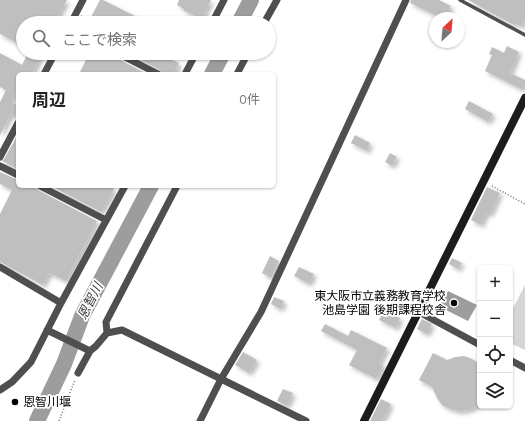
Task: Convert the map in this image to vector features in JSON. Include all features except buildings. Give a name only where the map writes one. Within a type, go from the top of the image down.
[{"type":"street","points":[[75,16],[83,0]]},
{"type":"street","points":[[216,16],[224,0]]},
{"type":"street","points":[[268,16],[277,0]]},
{"type":"street","points":[[200,421],[221,379],[261,312],[406,0]]},
{"type":"street","points":[[45,72],[51,60]]},
{"type":"street","points":[[131,60],[154,72]]},
{"type":"street","points":[[186,72],[192,60]]},
{"type":"street","points":[[238,72],[244,60]]},
{"type":"street","points":[[364,421],[525,98]]},
{"type":"street","points":[[0,157],[16,132]]},
{"type":"street","points":[[0,166],[16,174]]},
{"type":"street","points":[[44,188],[106,220]]},
{"type":"street","points":[[0,390],[12,382],[31,362],[123,188]]},
{"type":"street","points":[[78,373],[90,351],[96,346],[106,332],[106,322],[176,188]]},
{"type":"street","points":[[0,267],[61,303]]},
{"type":"street","points":[[419,312],[477,343]]},
{"type":"street","points":[[47,330],[90,351]]},
{"type":"street","points":[[106,332],[122,330],[306,421]]},
{"type":"street","points":[[513,362],[525,368]]},
{"type":"lane","points":[[460,0],[525,35]]},
{"type":"path","points":[[483,181],[525,204]]},
{"type":"path","points":[[59,421],[78,373]]},
{"type":"shaded area","points":[[525,285],[525,350],[513,344],[513,308]]},
{"type":"shaded area","points":[[448,291],[477,305],[468,321],[440,307]]},
{"type":"waterway","name":"恩智川","points":[[243,16],[251,0]]},
{"type":"waterway","name":"恩智川","points":[[213,72],[219,60]]},
{"type":"waterway","name":"恩智川","points":[[37,421],[64,364],[82,316],[150,188]]},
{"type":"place","name":"東大阪市立義務教育学校 池島学園 後期課程校舎","points":[[454,303]]},
{"type":"place","name":"恩智川堰","points":[[15,402]]}]
